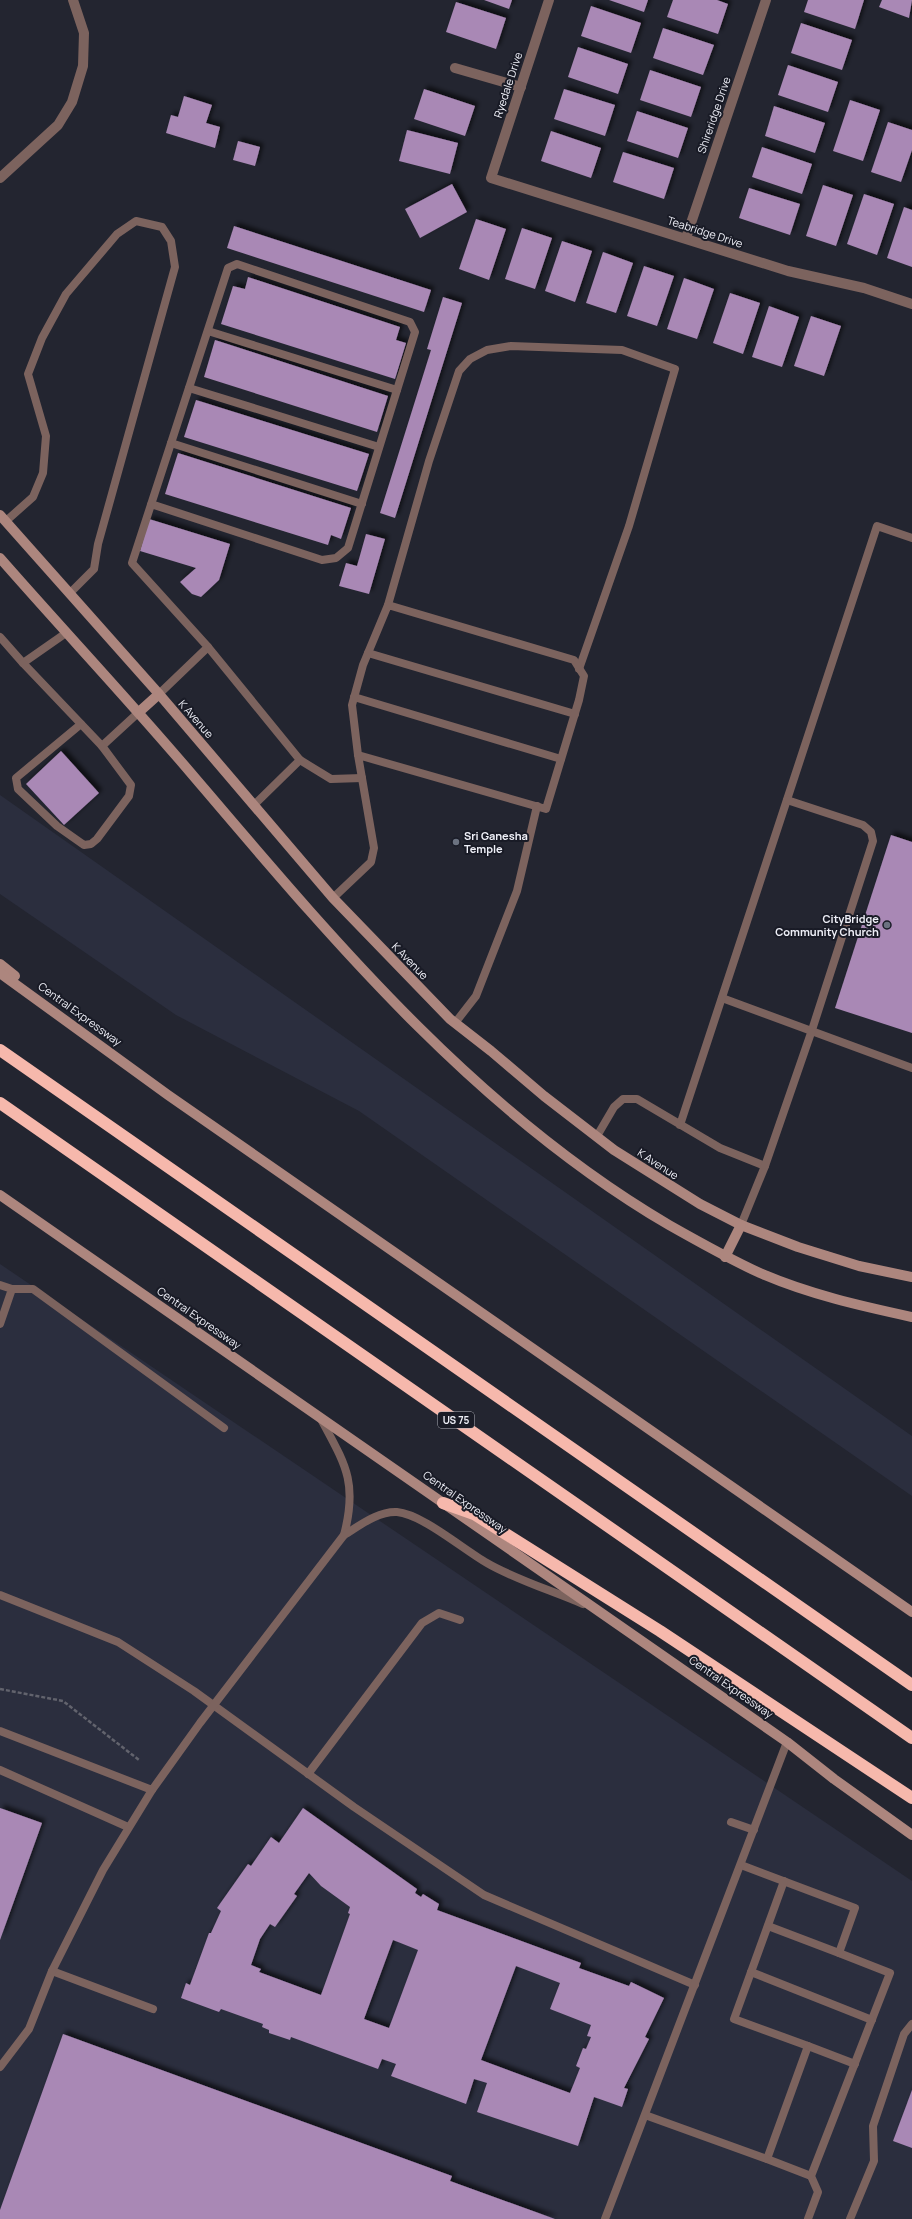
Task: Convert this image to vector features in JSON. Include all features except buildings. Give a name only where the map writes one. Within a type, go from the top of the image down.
[{"type":"highway","points":[[0,1050],[912,1685]]},
{"type":"highway","name":"US 75","points":[[0,1103],[912,1738]]},
{"type":"highway","points":[[443,1503],[474,1514],[654,1627],[912,1798]]},
{"type":"main road","name":"K Avenue","points":[[2,521],[70,594],[159,694],[333,898],[455,1023],[544,1096],[597,1136],[654,1176],[700,1204],[741,1225],[798,1247],[912,1277]]},
{"type":"main road","points":[[0,558],[66,633],[139,712],[296,896],[380,990],[449,1057],[575,1165],[620,1196],[725,1257],[763,1274],[809,1291],[912,1317]]},
{"type":"main road","points":[[139,712],[159,694]]},
{"type":"main road","points":[[0,964],[73,1025]]},
{"type":"main road","name":"Central Expressway","points":[[0,973],[174,1100],[912,1612]]},
{"type":"main road","name":"Central Expressway","points":[[0,1195],[787,1742],[834,1779],[912,1835]]},
{"type":"main road","points":[[725,1257],[741,1225]]},
{"type":"street","points":[[0,178],[58,125],[72,102],[83,66],[84,34],[73,0]]},
{"type":"street","name":"Ryedale Drive","points":[[491,178],[549,0]]},
{"type":"street","name":"Shireridge Drive","points":[[686,238],[766,0]]},
{"type":"street","points":[[455,68],[521,87]]},
{"type":"street","name":"Teabridge Drive","points":[[491,178],[788,271],[864,288],[912,304]]},
{"type":"lane","points":[[2,521],[33,497],[43,473],[46,436],[28,374],[42,338],[66,294],[116,234],[136,221],[162,227],[171,241],[175,267],[98,544],[94,569],[70,594]]},
{"type":"lane","points":[[151,504],[322,560],[336,558],[348,548],[362,504],[415,332],[410,322],[237,264],[228,268],[208,331],[189,388],[151,504],[132,563],[208,647],[300,760],[331,779],[362,778]]},
{"type":"lane","points":[[208,331],[397,390]]},
{"type":"lane","points":[[333,898],[371,862],[374,848],[358,755],[352,705],[354,697],[368,653],[388,605],[432,454],[459,371],[466,363],[487,350],[511,346],[622,350],[675,369],[629,526],[579,669]]},
{"type":"lane","points":[[189,388],[379,447]]},
{"type":"lane","points":[[171,443],[362,504]]},
{"type":"lane","points":[[680,1125],[877,526],[912,538]]},
{"type":"lane","points":[[358,755],[546,809],[575,714],[584,676],[574,660],[388,605]]},
{"type":"lane","points":[[23,663],[66,633]]},
{"type":"lane","points":[[0,637],[102,746],[130,785],[129,796],[97,839],[92,844],[84,845],[58,826],[18,789],[16,778],[81,724]]},
{"type":"lane","points":[[159,694],[208,647]]},
{"type":"lane","points":[[368,653],[575,714]]},
{"type":"lane","points":[[354,697],[561,759]]},
{"type":"lane","points":[[102,746],[139,712]]},
{"type":"lane","points":[[254,805],[300,760]]},
{"type":"lane","points":[[741,1225],[765,1166],[812,1030],[873,841],[871,832],[863,825],[787,800]]},
{"type":"lane","points":[[455,1023],[476,996],[517,892],[537,806]]},
{"type":"lane","points":[[722,998],[912,1068]]},
{"type":"lane","points":[[597,1136],[614,1107],[623,1099],[637,1099],[720,1148],[765,1166]]},
{"type":"lane","points":[[0,1285],[12,1289],[33,1289],[224,1428]]},
{"type":"lane","points":[[0,1324],[12,1289]]},
{"type":"lane","points":[[321,1419],[341,1456],[350,1485],[351,1504],[344,1534]]},
{"type":"lane","points":[[0,2067],[29,2029],[52,1971],[128,1827],[152,1790],[213,1705],[344,1534],[372,1518],[396,1512],[407,1514],[421,1521],[488,1564],[597,1610]]},
{"type":"lane","points":[[0,1595],[118,1642],[213,1705],[423,1855],[484,1895],[695,1985]]},
{"type":"lane","points":[[308,1774],[422,1623],[439,1613],[460,1620]]},
{"type":"lane","points":[[0,1732],[152,1790]]},
{"type":"lane","points":[[605,2219],[787,1742]]},
{"type":"lane","points":[[0,1770],[128,1827]]},
{"type":"lane","points":[[731,1822],[754,1830]]},
{"type":"lane","points":[[741,1865],[855,1908],[838,1953]]},
{"type":"lane","points":[[784,1881],[734,2019],[854,2064]]},
{"type":"lane","points":[[768,1926],[890,1973],[811,2176]]},
{"type":"lane","points":[[52,1971],[153,2009]]},
{"type":"lane","points":[[751,1972],[872,2020]]},
{"type":"lane","points":[[850,2219],[874,2161],[873,2126],[904,2034],[912,2024]]},
{"type":"lane","points":[[767,2158],[808,2046]]},
{"type":"lane","points":[[645,2115],[767,2158],[811,2176],[818,2192],[808,2219]]},
{"type":"path","points":[[0,1689],[63,1701],[139,1760]]},
{"type":"shaded area","points":[[0,795],[912,1436],[912,1496],[359,1111],[176,1015],[0,894]]},
{"type":"shaded area","points":[[0,1264],[912,1881],[912,2219],[0,2219]]},
{"type":"place","name":"Sri Ganesha Temple","points":[[456,842]]},
{"type":"place","name":"CityBridge Community Church","points":[[887,925]]}]
